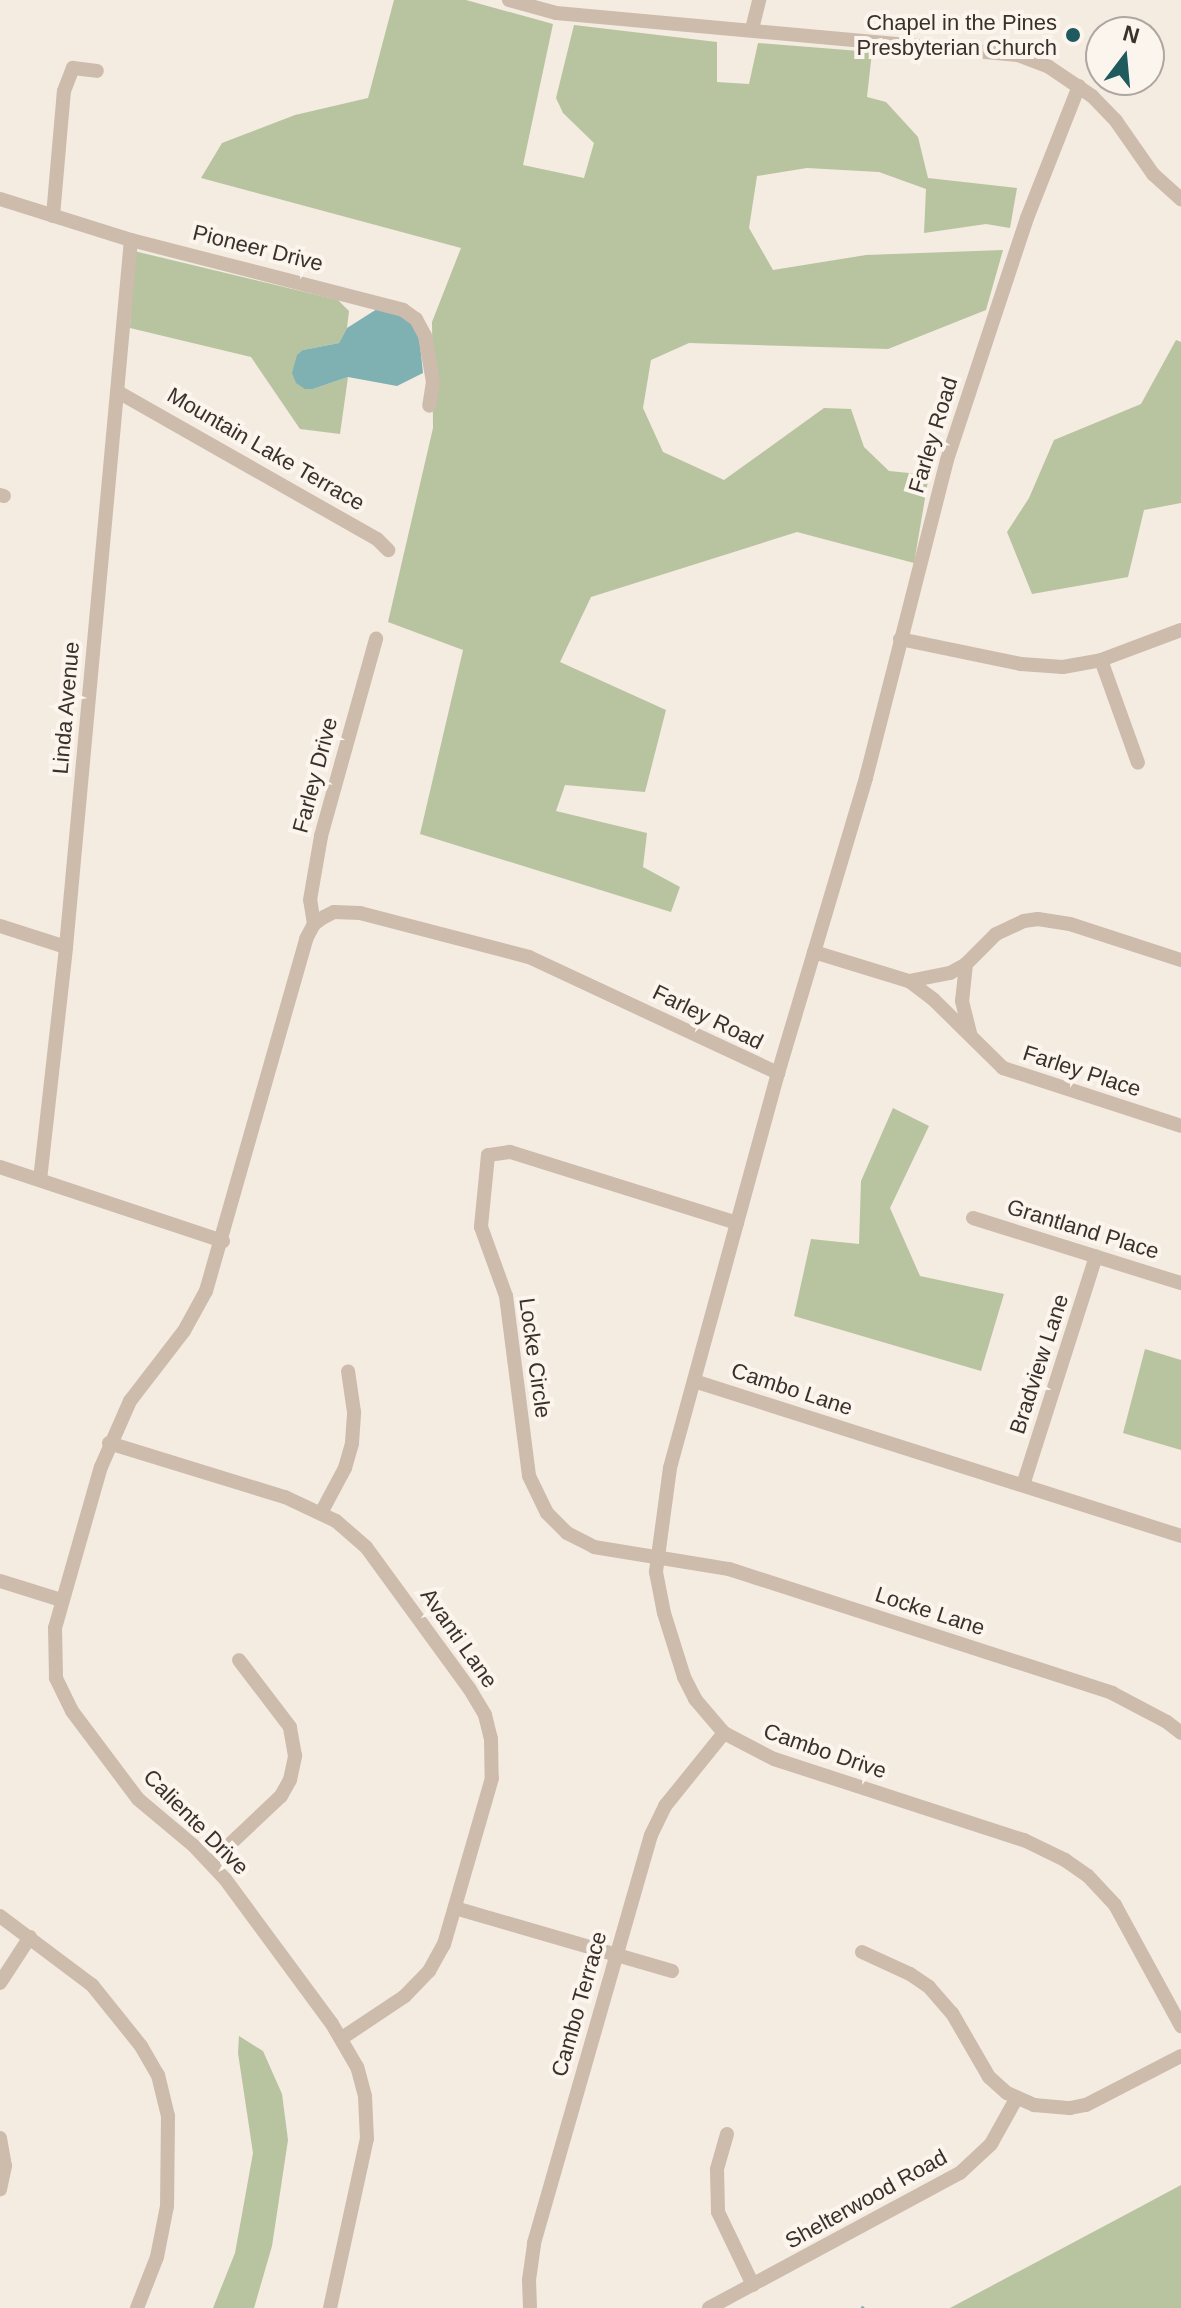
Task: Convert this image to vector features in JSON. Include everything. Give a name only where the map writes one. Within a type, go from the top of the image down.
[{"type":"street","points":[[509,0],[556,13],[1002,52],[1035,61],[1079,86],[1105,108],[1153,174],[1181,199]]},
{"type":"street","points":[[752,29],[759,0]]},
{"type":"street","points":[[53,216],[64,91],[73,68],[97,71]]},
{"type":"street","name":"Farley Road","points":[[314,924],[334,912],[360,913],[493,946],[549,965],[778,1073],[866,778],[964,402],[1027,218],[1079,86]]},
{"type":"street","name":"Pioneer Drive","points":[[0,199],[131,240],[403,310],[416,319],[425,336],[433,382],[429,406]]},
{"type":"street","name":"Linda Avenue","points":[[40,1180],[66,947],[131,240]]},
{"type":"street","name":"Mountain Lake Terrace","points":[[118,392],[377,539],[388,550]]},
{"type":"street","points":[[900,639],[1042,667],[1101,660],[1181,630]]},
{"type":"street","name":"Farley Drive","points":[[314,924],[310,900],[321,836],[376,639]]},
{"type":"street","points":[[1101,660],[1138,763]]},
{"type":"street","points":[[909,981],[938,977],[966,964],[996,934],[1024,921],[1038,919],[1070,924],[1181,960]]},
{"type":"street","points":[[0,1167],[223,1241],[306,939],[314,924]]},
{"type":"street","points":[[0,926],[66,947]]},
{"type":"street","name":"Farley Place","points":[[814,952],[909,981],[934,1000],[994,1061],[1013,1073],[1181,1126]]},
{"type":"street","points":[[966,964],[963,1016],[973,1040]]},
{"type":"street","name":"Cambo Lane","points":[[778,1073],[694,1381],[1181,1536]]},
{"type":"street","name":"Locke Circle","points":[[656,1556],[616,1552],[581,1542],[554,1521],[534,1491],[526,1459],[506,1296],[481,1227],[488,1155],[510,1152],[737,1223]]},
{"type":"street","name":"Grantland Place","points":[[973,1218],[1181,1283]]},
{"type":"street","name":"Caliente Drive","points":[[223,1241],[196,1312],[130,1401],[109,1443],[61,1600],[53,1646],[56,1678],[63,1697],[138,1799],[211,1862],[342,2038],[363,2083],[368,2124],[330,2308]]},
{"type":"street","name":"Bradview Lane","points":[[1023,1485],[1096,1256]]},
{"type":"street","points":[[321,1513],[345,1468],[352,1443],[354,1412],[348,1371]]},
{"type":"street","name":"Cambo Drive","points":[[694,1381],[668,1478],[656,1556],[658,1592],[684,1677],[695,1699],[724,1733],[774,1759],[997,1831],[1065,1860],[1103,1891],[1130,1928],[1181,2026]]},
{"type":"street","name":"Avanti Lane","points":[[109,1443],[285,1497],[321,1513],[366,1547],[469,1688],[485,1715],[491,1739],[492,1778],[437,1959],[418,1984],[387,2010],[342,2038]]},
{"type":"street","name":"Locke Lane","points":[[656,1556],[729,1569],[1086,1684],[1137,1705],[1181,1733]]},
{"type":"street","points":[[0,1581],[61,1600]]},
{"type":"street","points":[[211,1862],[281,1796],[290,1780],[295,1756],[290,1727],[239,1660]]},
{"type":"street","name":"Cambo Terrace","points":[[530,2308],[529,2280],[534,2243],[658,1818],[724,1733]]},
{"type":"street","points":[[455,1908],[672,1971]]},
{"type":"street","points":[[0,1916],[63,1960],[111,2007],[150,2061],[163,2092],[169,2137],[165,2224],[157,2257],[137,2308]]},
{"type":"street","points":[[0,1983],[30,1937]]},
{"type":"street","points":[[862,1952],[910,1974],[938,1995],[981,2067],[1016,2099],[1052,2108],[1086,2105],[1181,2056]]},
{"type":"street","name":"Shelterwood Road","points":[[709,2308],[960,2173],[991,2144],[1016,2099]]},
{"type":"street","points":[[727,2134],[717,2170],[718,2212],[753,2285]]},
{"type":"street","points":[[0,2138],[5,2166],[0,2189]]},
{"type":"green space","points":[[394,0],[466,0],[553,24],[523,165],[584,178],[594,143],[563,113],[556,98],[574,25],[717,42],[717,82],[749,84],[758,43],[872,52],[867,97],[886,102],[918,137],[928,178],[1017,188],[1010,228],[986,224],[924,233],[926,189],[879,172],[807,168],[757,176],[749,228],[773,270],[866,255],[1003,250],[986,310],[888,349],[689,343],[651,360],[643,408],[663,452],[724,480],[824,408],[851,409],[864,447],[889,471],[929,475],[914,563],[797,532],[591,597],[560,662],[666,710],[645,792],[565,785],[556,811],[647,833],[643,867],[680,887],[671,912],[420,834],[463,650],[388,622],[433,428],[432,322],[461,248],[201,178],[222,143],[295,115],[368,98]]},
{"type":"green space","points":[[134,251],[338,300],[349,311],[347,328],[339,343],[303,350],[313,389],[348,377],[340,434],[300,429],[251,357],[130,328]]},
{"type":"green space","points":[[1176,340],[1181,342],[1181,503],[1144,510],[1128,577],[1032,594],[1007,532],[1029,498],[1054,440],[1141,404]]},
{"type":"green space","points":[[893,1108],[929,1126],[890,1208],[920,1276],[1004,1294],[981,1371],[794,1316],[811,1239],[859,1244],[861,1181]]},
{"type":"green space","points":[[1145,1349],[1181,1360],[1181,1450],[1123,1433]]},
{"type":"green space","points":[[239,2036],[263,2051],[282,2094],[288,2140],[272,2246],[254,2308],[213,2308],[235,2253],[253,2153],[238,2053]]},
{"type":"green space","points":[[1181,2185],[1181,2308],[950,2308],[1140,2207]]},
{"type":"water","points":[[377,309],[408,316],[418,326],[423,373],[397,386],[348,377],[313,389],[305,389],[296,383],[292,373],[297,355],[303,350],[339,343],[347,328]]},
{"type":"place","name":"Chapel in the Pines Presbyterian Church","points":[[1073,35]]}]
